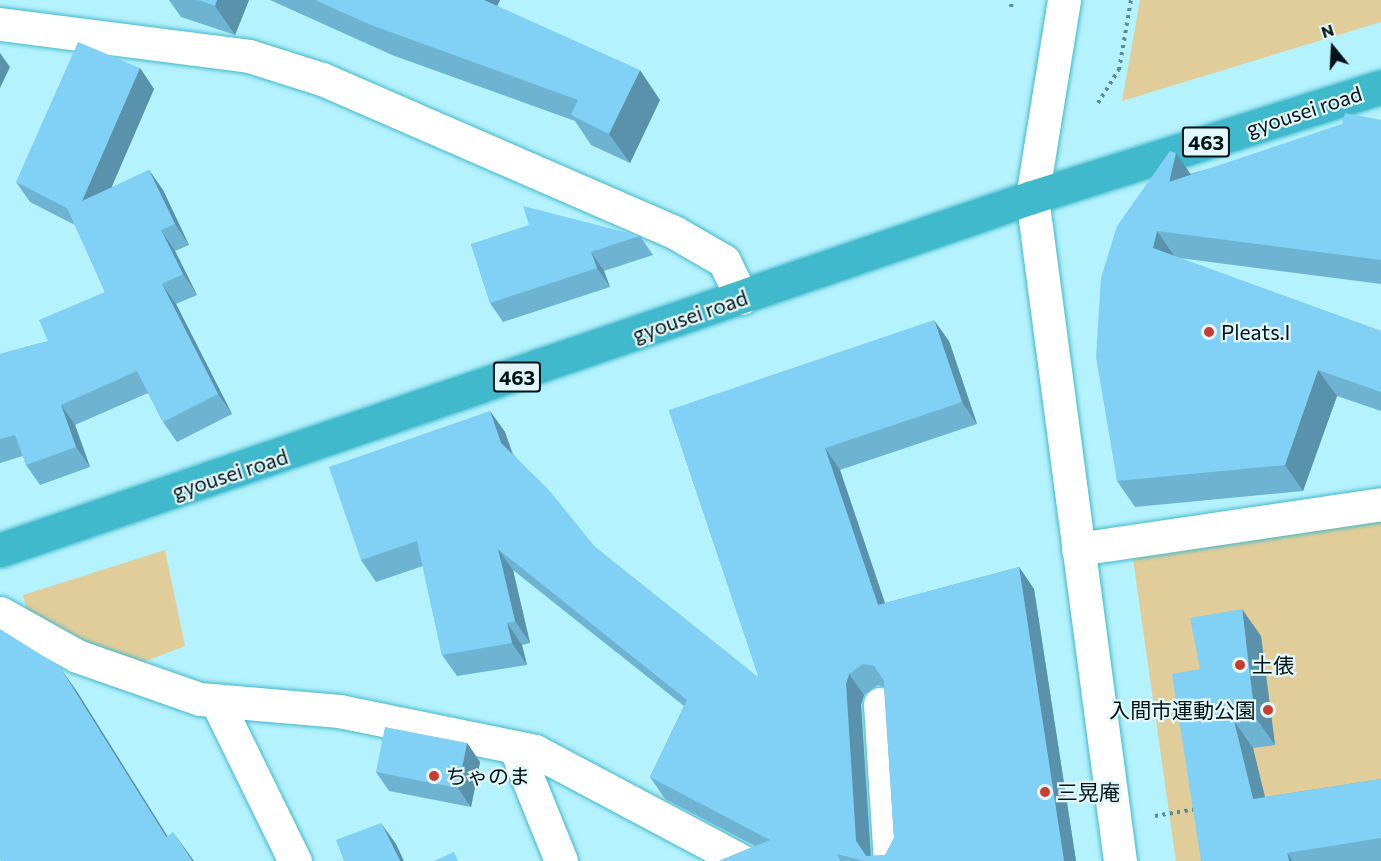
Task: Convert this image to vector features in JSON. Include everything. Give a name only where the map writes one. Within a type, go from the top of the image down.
[{"type":"highway","name":"gyousei road","points":[[0,550],[1032,197],[1381,87]]},
{"type":"street","points":[[1064,0],[1032,197],[1120,861]]},
{"type":"street","points":[[0,24],[249,56],[322,79],[674,232],[724,261],[742,298]]},
{"type":"street","points":[[1078,549],[1381,504]]},
{"type":"street","points":[[0,613],[78,656],[218,704],[339,711],[535,751],[742,861]]},
{"type":"street","points":[[218,704],[295,861]]},
{"type":"street","points":[[880,704],[890,861]]},
{"type":"street","points":[[515,747],[561,861]]},
{"type":"path","points":[[1011,7],[1012,0]]},
{"type":"path","points":[[1098,103],[1119,70],[1131,0]]},
{"type":"path","points":[[1153,816],[1196,809]]},
{"type":"shaded area","points":[[1140,0],[1381,0],[1381,22],[1122,101]]},
{"type":"shaded area","name":"入間市運動公園","points":[[1381,520],[1381,861],[1176,861],[1133,559]]},
{"type":"shaded area","points":[[165,550],[185,646],[143,662],[84,641],[27,611],[23,595]]},
{"type":"building","points":[[198,0],[217,0],[215,6]]},
{"type":"building","points":[[315,0],[484,0],[640,70],[609,134],[571,115],[578,100],[371,25]]},
{"type":"building","points":[[78,42],[140,68],[82,201],[149,170],[175,224],[161,230],[183,274],[162,284],[218,394],[163,422],[137,371],[61,405],[76,447],[26,465],[15,435],[0,439],[0,354],[48,341],[39,320],[105,292],[67,208],[16,182]]},
{"type":"building","name":"Pleats.I","points":[[1345,113],[1381,120],[1381,260],[1157,231],[1153,248],[1381,331],[1381,392],[1318,370],[1285,465],[1117,481],[1096,357],[1101,278],[1117,226],[1170,151],[1176,153],[1169,182],[1342,124]]},
{"type":"building","points":[[523,206],[640,236],[591,252],[597,268],[490,303],[471,244],[529,225]]},
{"type":"building","points":[[934,320],[962,402],[825,448],[878,605],[1019,567],[1064,861],[865,861],[837,854],[840,861],[719,861],[770,840],[650,777],[687,700],[498,549],[515,621],[507,623],[512,643],[442,655],[417,541],[361,560],[329,467],[490,411],[501,443],[549,490],[595,547],[759,678],[669,410]],"holes":[[[863,664],[874,666],[884,681],[894,838],[885,855],[866,856],[856,841],[846,684],[849,674]]]},
{"type":"building","points":[[1242,609],[1255,717],[1234,721],[1253,799],[1381,779],[1381,838],[1287,853],[1289,861],[1201,861],[1172,674],[1200,669],[1190,618]]},
{"type":"building","points":[[0,629],[59,666],[166,837],[173,832],[192,861],[1,861]]},
{"type":"building","points":[[385,727],[467,743],[458,788],[376,772]]},
{"type":"building","points":[[381,823],[400,861],[344,861],[336,840]]},
{"type":"building","points":[[454,852],[458,861],[434,861]]},
{"type":"place","name":"Pleats.I","points":[[1209,332]]},
{"type":"place","name":"土俵","points":[[1240,665]]},
{"type":"place","name":"入間市運動公園","points":[[1268,710]]},
{"type":"place","name":"ちゃのま","points":[[434,776]]},
{"type":"place","name":"三晃庵","points":[[1045,792]]}]
